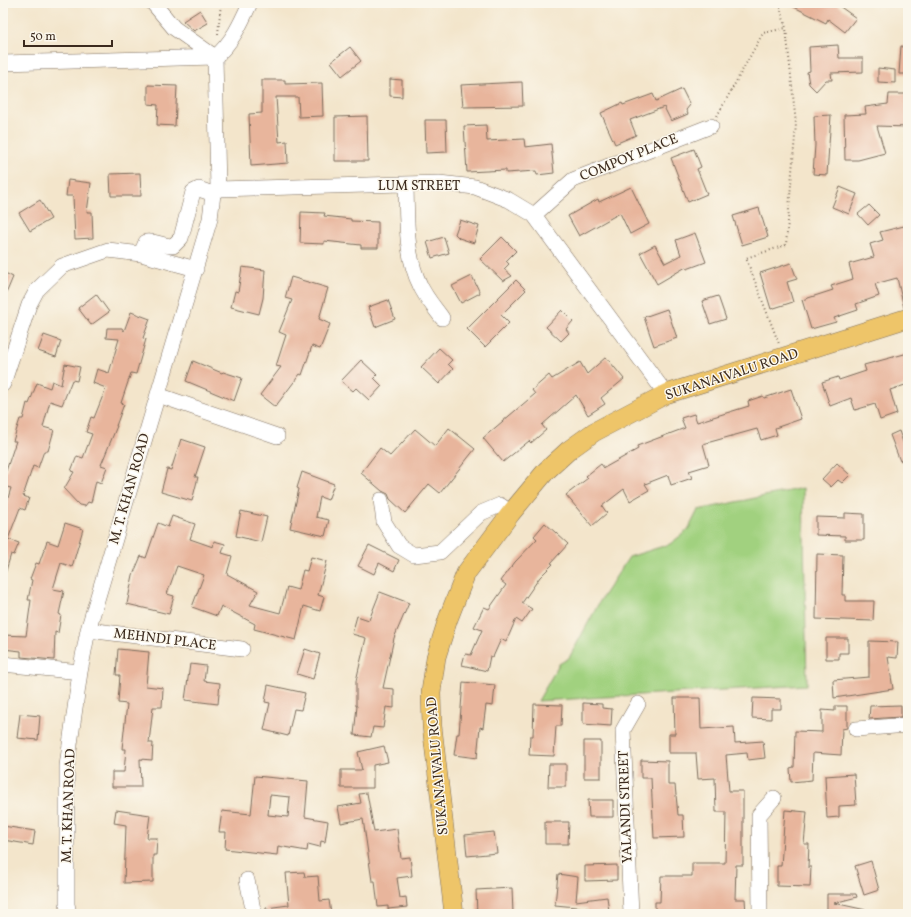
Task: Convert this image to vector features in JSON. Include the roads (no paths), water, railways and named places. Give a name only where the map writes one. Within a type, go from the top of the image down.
[{"type":"main road","name":"SUKANAIVALU ROAD","points":[[454,914],[432,726],[431,692],[436,657],[448,619],[466,573],[511,513],[546,471],[569,450],[594,432],[666,394],[908,318]]},
{"type":"street","points":[[153,3],[174,28],[215,64]]},
{"type":"street","points":[[215,64],[236,31],[250,3]]},
{"type":"street","points":[[3,63],[215,64]]},
{"type":"street","name":"M. T. KHAN ROAD","points":[[69,914],[67,904],[67,766],[80,672],[88,630],[196,269],[216,192],[215,64]]},
{"type":"street","name":"COMPOY PLACE","points":[[534,215],[573,180],[711,126]]},
{"type":"street","name":"LUM STREET","points":[[141,254],[146,242],[150,241],[163,246],[173,246],[181,238],[193,192],[199,189],[216,192],[439,183],[475,187],[509,200],[534,215],[666,394]]},
{"type":"street","points":[[406,185],[407,219],[412,260],[420,285],[442,318]]},
{"type":"street","points":[[3,384],[29,305],[36,290],[62,266],[108,250],[141,254],[196,269]]},
{"type":"street","points":[[158,395],[277,436]]},
{"type":"street","points":[[381,500],[384,522],[399,546],[414,555],[440,552],[481,513],[500,505],[511,513]]},
{"type":"street","name":"MEHNDI PLACE","points":[[88,630],[242,649]]},
{"type":"street","points":[[3,664],[80,672]]},
{"type":"street","name":"YALANDI STREET","points":[[631,914],[623,730],[638,704]]},
{"type":"street","points":[[856,729],[908,725]]},
{"type":"street","points":[[760,914],[759,815],[774,798]]},
{"type":"street","points":[[248,880],[254,914]]}]
